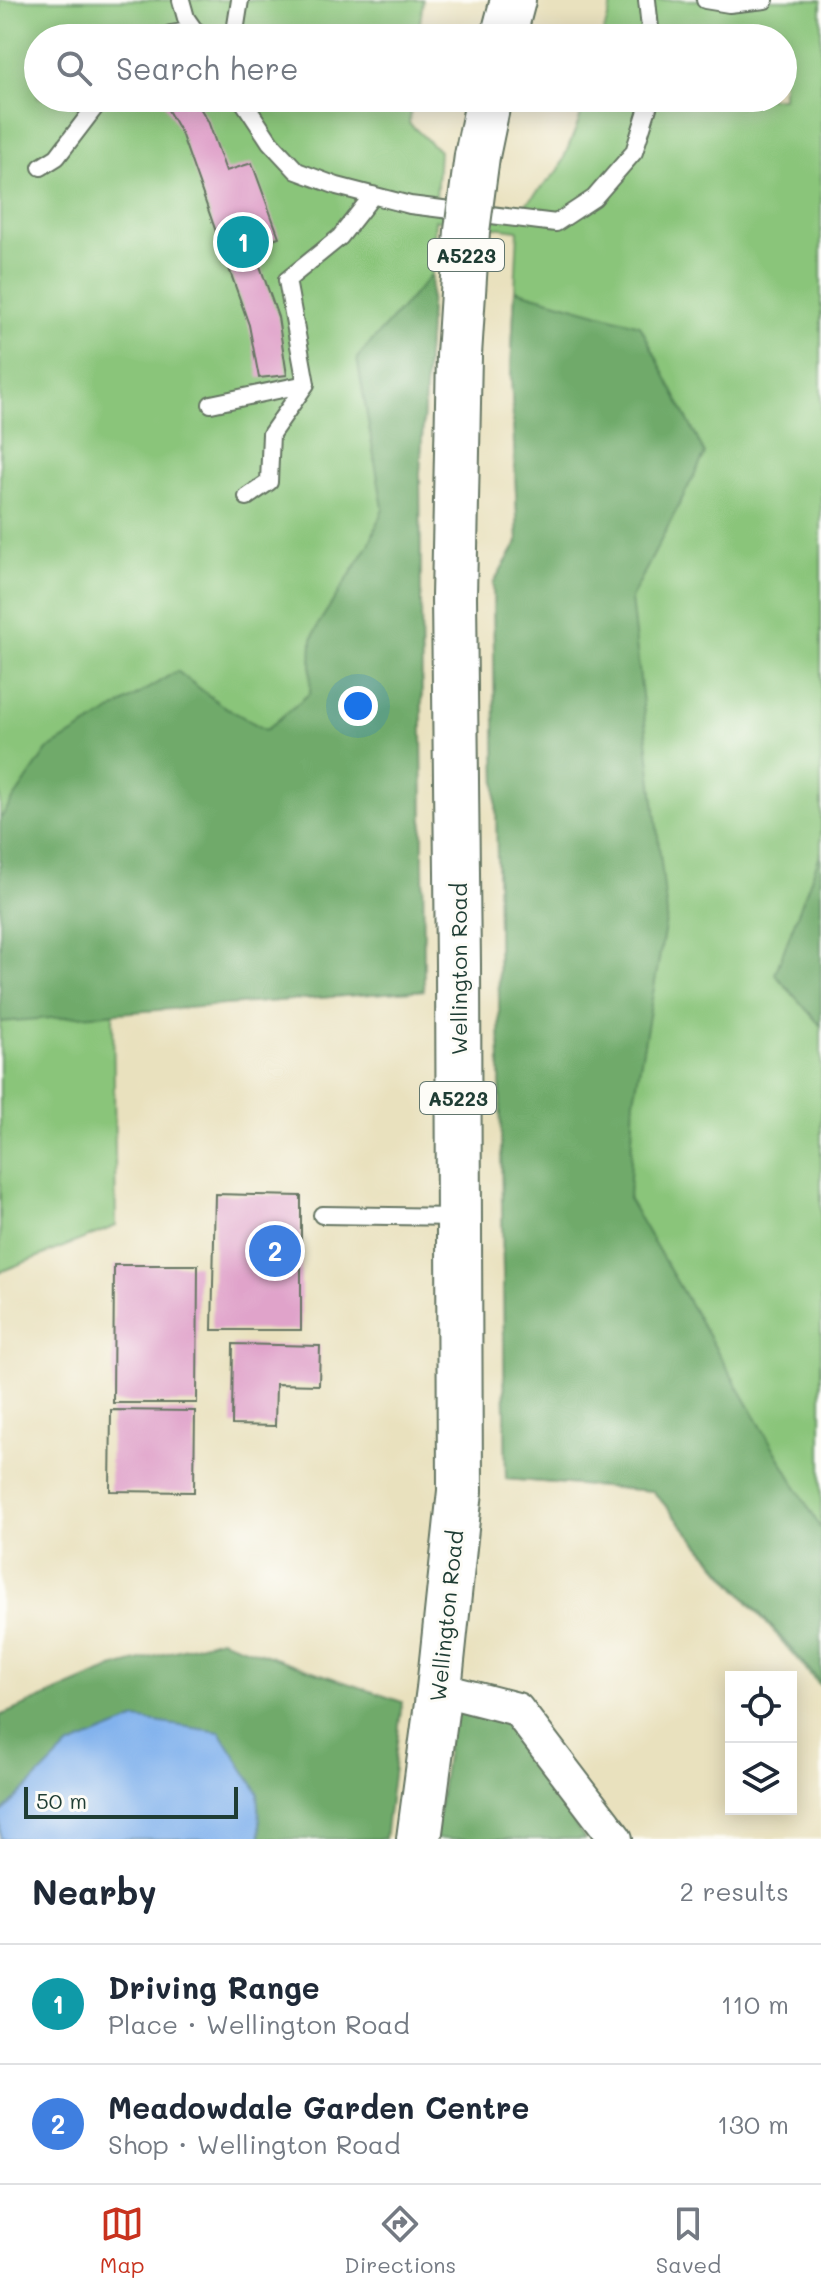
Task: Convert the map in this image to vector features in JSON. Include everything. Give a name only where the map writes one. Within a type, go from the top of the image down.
[{"type":"main road","points":[[507,24],[513,0]]},
{"type":"main road","name":"Wellington Road","points":[[419,1839],[460,1491],[454,597],[459,355],[467,231],[486,112]]},
{"type":"street","points":[[439,1689],[517,1709],[616,1839]]},
{"type":"lane","points":[[181,0],[190,24]]},
{"type":"lane","points":[[236,24],[240,0]]},
{"type":"lane","points":[[647,0],[650,24]]},
{"type":"lane","points":[[705,0],[729,4],[765,0]]},
{"type":"lane","points":[[41,167],[57,157],[91,112]]},
{"type":"lane","points":[[250,112],[270,142],[297,171],[337,186],[410,205],[556,223],[594,198],[634,152],[647,112]]},
{"type":"lane","points":[[247,497],[269,482],[271,434],[306,384],[287,280],[340,237],[373,195]]},
{"type":"lane","points":[[211,404],[306,384]]},
{"type":"lane","points":[[322,1215],[459,1217]]},
{"type":"green space","points":[[0,0],[423,0],[420,24],[24,24],[24,112],[410,112],[409,123],[439,151],[436,199],[519,211],[559,170],[581,112],[797,112],[797,24],[606,24],[613,0],[821,0],[821,1687],[653,1491],[506,1479],[493,583],[518,542],[511,371],[518,230],[435,220],[420,473],[424,990],[113,1013],[116,1226],[0,1272]]},
{"type":"green space","points":[[432,274],[420,473],[424,990],[0,1022],[0,819],[47,750],[177,671],[220,704],[266,730],[310,693],[312,639],[369,545],[383,508],[357,358]]},
{"type":"green space","points":[[515,290],[640,325],[705,454],[631,599],[667,915],[634,1100],[629,1200],[821,1529],[821,1683],[653,1491],[506,1479],[493,583],[518,542],[511,371]]},
{"type":"green space","points":[[821,852],[821,1026],[775,974]]},
{"type":"green space","points":[[220,1639],[402,1702],[385,1839],[0,1839],[0,1716],[115,1667]]},
{"type":"green space","points":[[452,1708],[505,1723],[585,1839],[435,1839]]},
{"type":"water","points":[[136,1719],[220,1732],[258,1792],[261,1839],[0,1839],[0,1815],[68,1747]]},
{"type":"building","points":[[169,112],[203,112],[226,171],[252,163],[279,237],[253,246],[278,317],[287,375],[259,378],[249,325],[181,133]]},
{"type":"building","points":[[215,1194],[301,1196],[301,1330],[212,1330]]},
{"type":"building","points":[[114,1265],[198,1265],[197,1403],[113,1403]]},
{"type":"building","points":[[233,1344],[320,1346],[319,1385],[276,1384],[275,1426],[232,1425]]},
{"type":"building","points":[[111,1410],[195,1411],[194,1492],[110,1491]]},
{"type":"place","name":"Driving Range","points":[[243,242]]},
{"type":"place","name":"Meadowdale Garden Centre","points":[[275,1251]]}]
